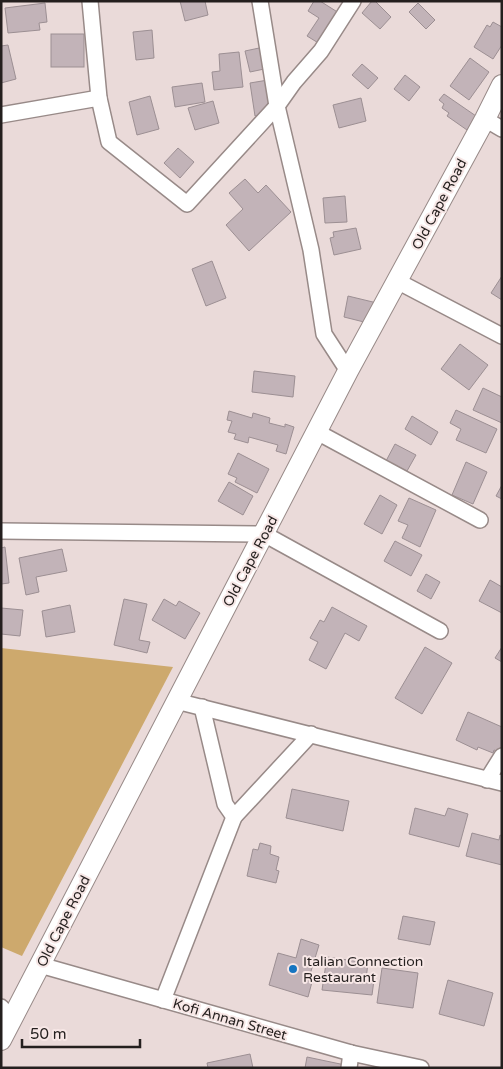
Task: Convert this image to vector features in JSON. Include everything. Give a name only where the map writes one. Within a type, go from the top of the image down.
[{"type":"street","points":[[90,1],[99,98],[109,142],[187,204],[277,106],[294,82],[321,51],[353,1]]},
{"type":"street","points":[[260,1],[277,106],[311,250],[324,334],[348,371]]},
{"type":"street","name":"Old Cape Road","points":[[1,1040],[7,1013],[40,965],[348,371],[397,281],[493,124],[502,85]]},
{"type":"street","points":[[1,115],[99,98]]},
{"type":"street","points":[[397,281],[502,336]]},
{"type":"street","points":[[317,432],[480,520]]},
{"type":"street","points":[[1,531],[264,534],[440,631]]},
{"type":"street","points":[[176,700],[494,781],[502,756]]},
{"type":"street","points":[[202,707],[225,804],[234,817]]},
{"type":"street","points":[[163,1000],[234,817],[310,734]]},
{"type":"street","name":"Kofi Annan Street","points":[[40,965],[163,1000],[350,1060],[421,1068]]},
{"type":"shaded area","points":[[1,648],[173,667],[22,956],[1,947]]},
{"type":"building","points":[[180,1],[205,1],[208,15],[185,21]]},
{"type":"building","points":[[314,1],[320,1],[339,13],[320,44],[307,36],[319,18],[308,11]]},
{"type":"building","points":[[372,1],[375,1],[391,17],[380,29],[362,13]]},
{"type":"building","points":[[45,3],[47,22],[39,23],[40,30],[8,33],[5,8]]},
{"type":"building","points":[[418,3],[435,20],[426,29],[409,12]]},
{"type":"building","points":[[493,22],[502,27],[502,45],[493,59],[474,47],[487,25],[490,27]]},
{"type":"building","points":[[152,30],[154,58],[136,60],[133,32]]},
{"type":"building","points":[[51,34],[84,34],[84,67],[51,67]]},
{"type":"building","points":[[8,45],[16,79],[1,83],[1,46]]},
{"type":"building","points":[[264,47],[269,68],[250,72],[245,51]]},
{"type":"building","points":[[239,52],[243,87],[214,90],[212,72],[220,71],[219,54]]},
{"type":"building","points":[[470,58],[489,72],[469,100],[450,86]]},
{"type":"building","points":[[362,64],[378,78],[368,89],[352,75]]},
{"type":"building","points":[[405,75],[420,87],[409,101],[394,89]]},
{"type":"building","points":[[268,80],[272,103],[267,104],[269,114],[255,116],[250,83]]},
{"type":"building","points":[[202,83],[205,102],[175,107],[172,87]]},
{"type":"building","points":[[444,94],[476,116],[467,130],[447,116],[449,113],[442,108],[444,104],[439,100]]},
{"type":"building","points":[[150,96],[159,129],[137,135],[129,102]]},
{"type":"building","points":[[361,98],[366,121],[339,128],[333,105]]},
{"type":"building","points":[[213,101],[219,123],[195,130],[188,108]]},
{"type":"building","points":[[178,148],[194,162],[180,178],[164,163]]},
{"type":"building","points":[[245,179],[258,193],[266,185],[291,212],[249,251],[226,225],[243,209],[229,193]]},
{"type":"building","points":[[345,196],[347,222],[325,223],[323,198]]},
{"type":"building","points":[[356,228],[361,249],[334,255],[330,238],[334,237],[333,232]]},
{"type":"building","points":[[212,261],[226,298],[206,306],[192,269]]},
{"type":"building","points":[[502,276],[502,300],[491,293]]},
{"type":"building","points":[[348,296],[377,303],[372,324],[344,317]]},
{"type":"building","points":[[460,344],[488,365],[469,390],[441,369]]},
{"type":"building","points":[[254,371],[295,376],[293,397],[252,392]]},
{"type":"building","points":[[483,388],[502,397],[502,423],[473,410]]},
{"type":"building","points":[[456,410],[497,429],[486,453],[456,440],[461,429],[450,423]]},
{"type":"building","points":[[229,411],[252,418],[253,413],[270,418],[269,423],[285,427],[285,424],[294,427],[286,454],[276,451],[278,445],[249,437],[248,443],[234,439],[236,434],[228,432],[232,421],[227,420]]},
{"type":"building","points":[[412,416],[438,432],[431,445],[405,429]]},
{"type":"building","points":[[395,444],[416,455],[407,471],[386,461]]},
{"type":"building","points":[[238,453],[269,469],[257,493],[235,482],[237,478],[228,474]]},
{"type":"building","points":[[466,462],[487,472],[473,504],[452,495]]},
{"type":"building","points":[[229,482],[253,496],[243,515],[218,501]]},
{"type":"building","points":[[502,485],[502,499],[496,496]]},
{"type":"building","points":[[380,495],[397,505],[382,534],[364,524]]},
{"type":"building","points":[[409,498],[436,510],[420,547],[402,538],[408,525],[398,521]]},
{"type":"building","points":[[395,541],[422,555],[411,576],[384,561]]},
{"type":"building","points":[[5,547],[9,583],[1,584],[1,548]]},
{"type":"building","points":[[62,549],[67,571],[36,577],[39,592],[26,595],[19,558]]},
{"type":"building","points":[[426,574],[440,582],[431,599],[417,591]]},
{"type":"building","points":[[490,580],[502,587],[502,613],[479,601]]},
{"type":"building","points":[[124,599],[147,604],[139,640],[150,642],[147,653],[114,645]]},
{"type":"building","points":[[164,599],[176,606],[179,601],[200,613],[185,639],[152,620]]},
{"type":"building","points":[[70,605],[75,632],[46,637],[42,611]]},
{"type":"building","points":[[332,607],[367,626],[359,641],[345,633],[326,669],[309,660],[318,642],[310,638],[320,620],[324,622]]},
{"type":"building","points":[[1,608],[23,610],[20,636],[1,634]]},
{"type":"building","points":[[425,647],[452,663],[422,714],[395,698]]},
{"type":"building","points":[[502,647],[502,662],[495,658]]},
{"type":"building","points":[[468,712],[502,727],[502,753],[494,750],[493,753],[478,747],[477,750],[456,740]]},
{"type":"building","points":[[292,789],[349,801],[343,831],[286,818]]},
{"type":"building","points":[[415,808],[445,816],[448,808],[468,814],[459,847],[409,834]]},
{"type":"building","points":[[472,833],[499,840],[500,835],[502,836],[502,865],[466,856]]},
{"type":"building","points":[[260,843],[271,846],[270,854],[279,857],[276,870],[279,871],[276,883],[247,876],[253,849],[258,850]]},
{"type":"building","points":[[403,916],[435,922],[430,945],[398,939]]},
{"type":"building","name":"Italian Connection Restaurant","points":[[301,939],[319,945],[308,981],[312,982],[308,997],[269,985],[278,953],[296,958]]},
{"type":"building","points":[[327,957],[368,963],[366,979],[374,980],[372,995],[322,990]]},
{"type":"building","points":[[382,968],[418,973],[413,1008],[377,1003]]},
{"type":"building","points":[[448,980],[493,993],[484,1026],[439,1014]]},
{"type":"building","points":[[250,1054],[253,1068],[208,1068],[207,1063]]},
{"type":"building","points":[[307,1057],[345,1065],[344,1068],[305,1068]]},
{"type":"place","name":"Italian Connection Restaurant","points":[[293,969]]}]
